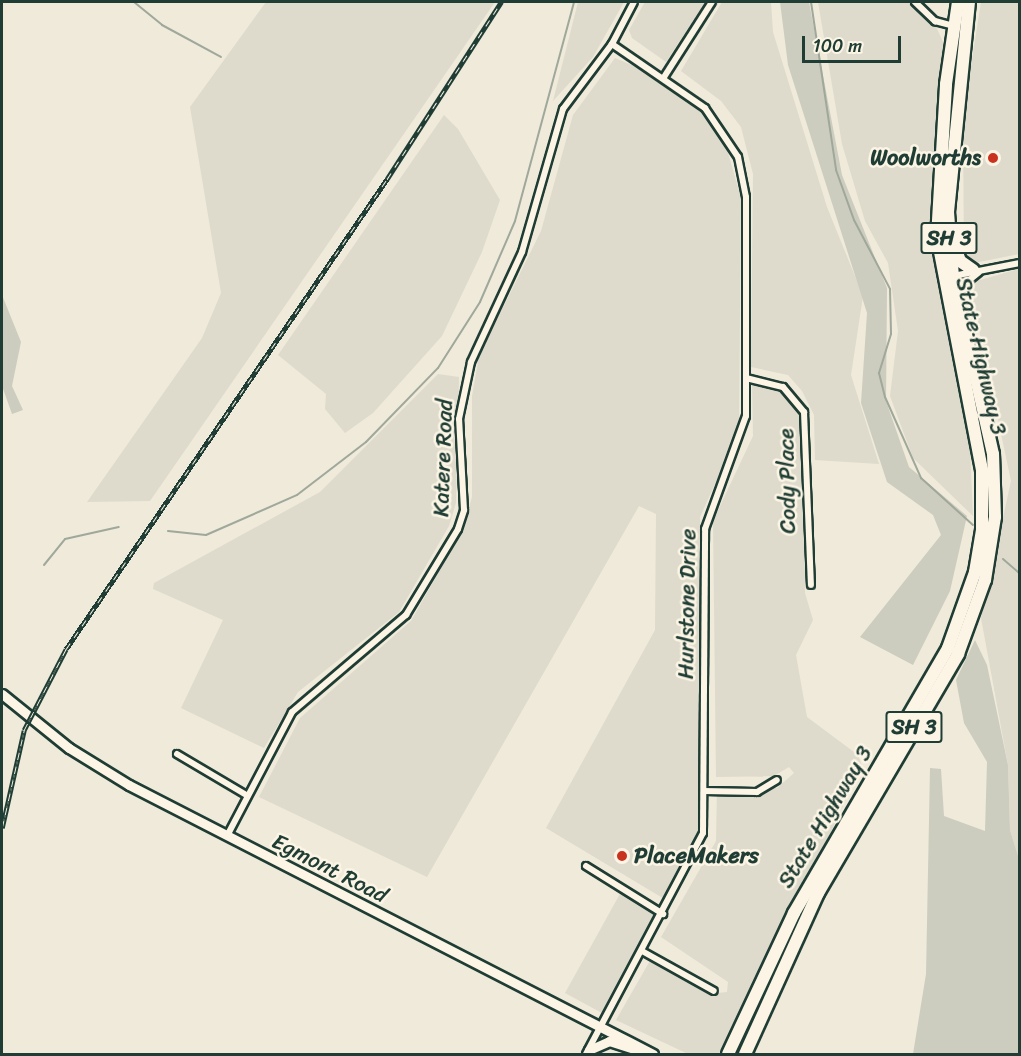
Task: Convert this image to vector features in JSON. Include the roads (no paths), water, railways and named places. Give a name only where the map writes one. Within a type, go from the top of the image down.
[{"type":"highway","name":"State Highway 3","points":[[745,1054],[818,893],[958,654],[985,579],[994,526],[994,463],[953,277],[949,200],[958,2]]},
{"type":"highway","name":"State Highway 3","points":[[728,1054],[794,913],[933,676],[970,592],[982,530],[982,470],[943,288],[937,213],[958,26],[969,2]]},
{"type":"highway","points":[[949,200],[957,256],[976,271]]},
{"type":"highway","points":[[737,1054],[783,966]]},
{"type":"main road","name":"Egmont Road","points":[[2,694],[90,761],[227,836],[651,1054]]},
{"type":"main road","points":[[588,1052],[609,1041],[636,1053],[651,1054]]},
{"type":"street","name":"Katere Road","points":[[227,836],[298,705],[406,615],[458,529],[464,510],[459,419],[465,381],[522,252],[563,109],[612,44],[634,2]]},
{"type":"street","points":[[664,77],[712,2]]},
{"type":"street","points":[[915,2],[935,21],[958,26]]},
{"type":"street","name":"Hurlstone Drive","points":[[588,1052],[701,841],[704,791],[705,529],[709,507],[744,430],[746,378],[743,176],[719,122],[664,77],[612,44]]},
{"type":"street","points":[[943,288],[953,277],[1020,263]]},
{"type":"street","points":[[956,291],[976,271]]},
{"type":"street","name":"Cody Place","points":[[746,378],[783,387],[804,412],[811,585]]},
{"type":"street","points":[[177,754],[248,796]]},
{"type":"street","points":[[704,791],[757,792],[777,780]]},
{"type":"street","points":[[586,866],[663,914]]},
{"type":"street","points":[[642,951],[714,991]]},
{"type":"waterway","points":[[134,2],[162,25],[221,57]]},
{"type":"waterway","points":[[168,531],[206,535],[297,495],[366,442],[438,368],[480,302],[515,221],[574,2]]},
{"type":"waterway","points":[[811,2],[836,170],[854,220],[890,289],[891,334],[879,373],[885,397],[921,478],[973,525]]},
{"type":"waterway","points":[[44,565],[65,539],[119,527]]},
{"type":"waterway","points":[[1003,559],[1020,574]]},
{"type":"railway","points":[[2,828],[24,730],[66,649],[387,179],[501,2]]},
{"type":"place","name":"Woolworths","points":[[993,158]]},
{"type":"place","name":"PlaceMakers","points":[[622,856]]}]
